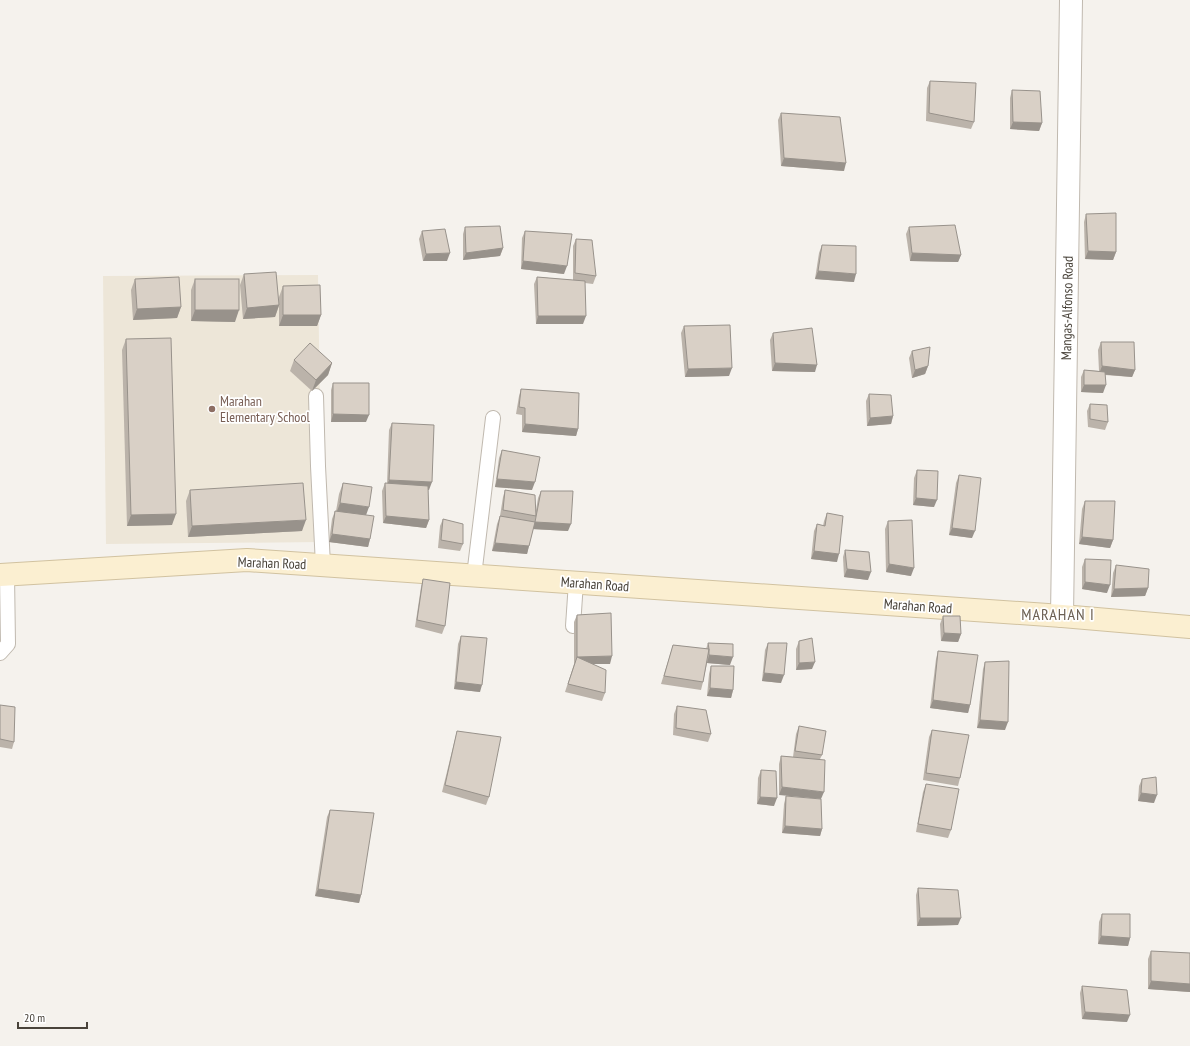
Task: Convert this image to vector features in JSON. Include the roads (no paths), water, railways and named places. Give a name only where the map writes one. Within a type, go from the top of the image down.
[{"type":"main road","name":"Marahan Road","points":[[3,575],[247,560],[1062,616],[1190,627]]},
{"type":"street","name":"Mangas-Alfonso Road","points":[[1062,616],[1071,0]]},
{"type":"lane","points":[[316,396],[323,565]]},
{"type":"lane","points":[[474,576],[493,418]]},
{"type":"lane","points":[[0,653],[8,644],[3,575]]},
{"type":"lane","points":[[573,626],[576,582]]},
{"type":"place","name":"Marahan Elementary School","points":[[212,409]]},
{"type":"district","name":"MARAHAN I","points":[[1058,614]]}]
